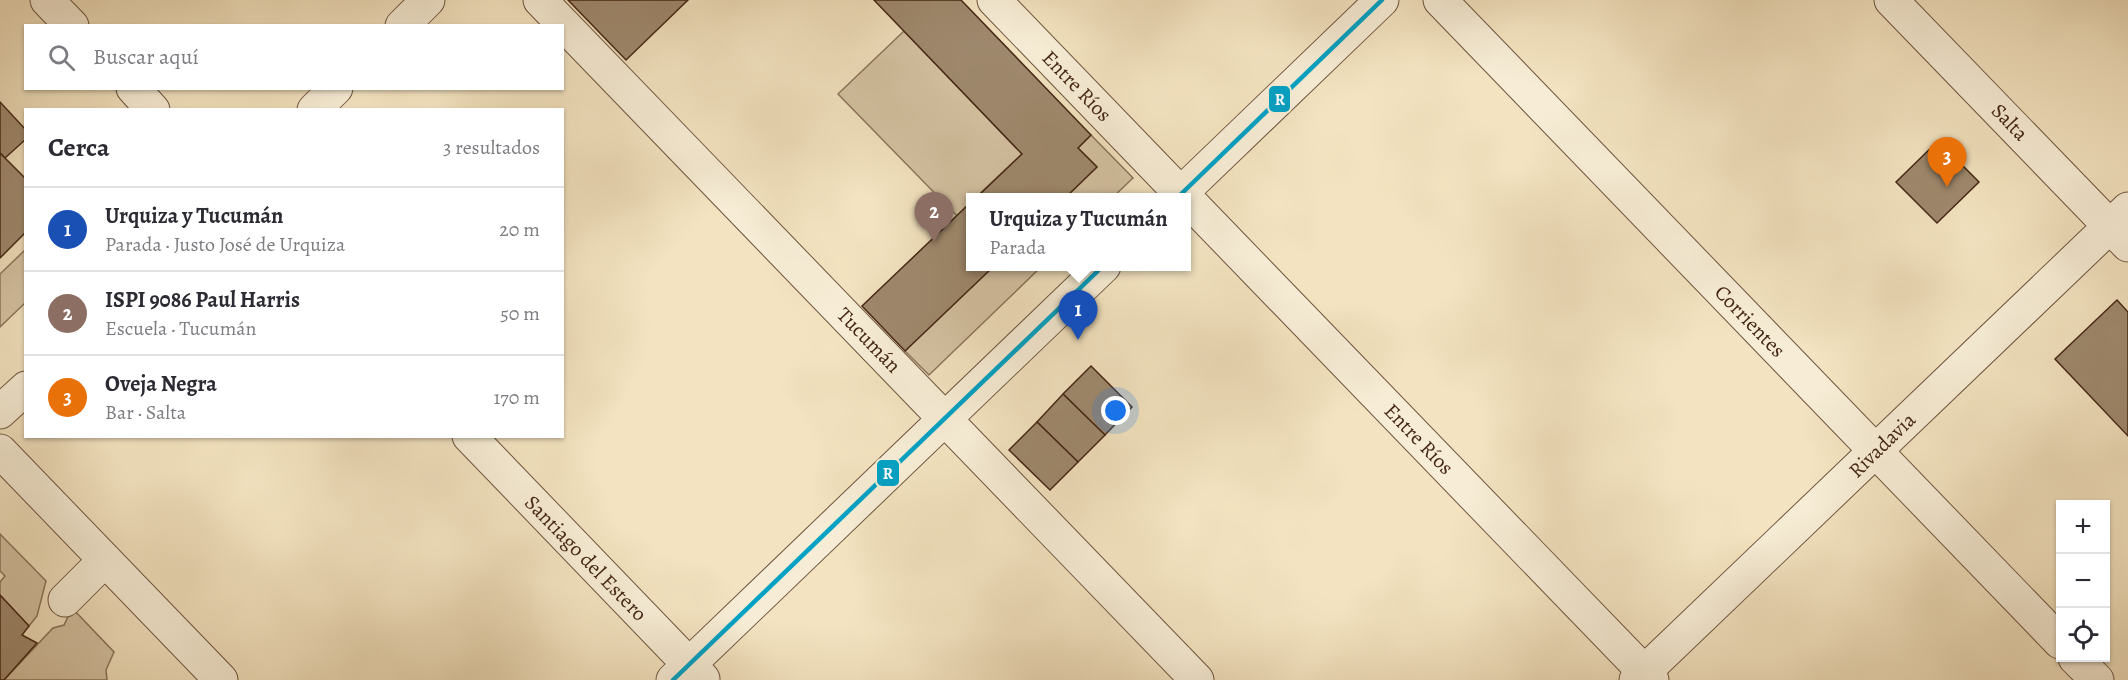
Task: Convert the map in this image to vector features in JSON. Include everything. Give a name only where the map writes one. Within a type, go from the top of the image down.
[{"type":"street","points":[[48,0],[70,24]]},
{"type":"street","points":[[404,24],[428,0]]},
{"type":"street","name":"Tucumán","points":[[540,0],[563,24]]},
{"type":"street","name":"Entre Ríos","points":[[994,0],[1178,193]]},
{"type":"street","points":[[1186,193],[1382,0]]},
{"type":"street","name":"Corrientes","points":[[1440,0],[2056,637]]},
{"type":"street","name":"Salta","points":[[1891,0],[2122,227]]},
{"type":"street","name":"Tucumán","points":[[564,25],[1197,680]]},
{"type":"street","points":[[135,90],[151,108]]},
{"type":"street","points":[[316,108],[334,90]]},
{"type":"street","name":"Entre Ríos","points":[[1191,206],[1644,677]]},
{"type":"street","name":"Rivadavia","points":[[1644,677],[1876,451],[2122,227]]},
{"type":"street","points":[[689,675],[945,419],[1100,271]]},
{"type":"street","points":[[0,412],[24,390]]},
{"type":"street","name":"Santiago del Estero","points":[[471,438],[689,675]]},
{"type":"street","points":[[0,451],[221,680]]},
{"type":"street","points":[[65,600],[105,560]]},
{"type":"street","points":[[2080,662],[2097,680]]},
{"type":"shaded area","points":[[904,31],[1022,154],[980,193],[966,193],[966,207],[957,216],[838,94]]},
{"type":"shaded area","points":[[1091,135],[1133,178],[1117,193],[1070,193],[1097,167],[1078,148]]},
{"type":"shaded area","points":[[24,251],[24,304],[0,327],[0,274]]},
{"type":"shaded area","points":[[989,271],[1037,271],[929,375],[905,351]]},
{"type":"shaded area","points":[[0,534],[46,581],[37,616],[29,626],[0,595],[0,582],[5,576],[0,571]]},
{"type":"shaded area","points":[[72,608],[114,652],[106,670],[107,680],[4,680],[53,628],[64,625]]},
{"type":"building","points":[[568,0],[688,0],[626,60]]},
{"type":"building","points":[[874,0],[961,0],[1091,135],[1078,148],[1097,167],[1070,193],[981,193],[1022,154]]},
{"type":"building","points":[[0,102],[24,128],[24,141],[5,158],[0,153]]},
{"type":"building","points":[[1938,141],[1979,182],[1937,223],[1896,182]]},
{"type":"building","points":[[0,153],[24,177],[24,234],[0,258]]},
{"type":"building","points":[[966,207],[966,271],[989,271],[905,351],[862,306]]},
{"type":"building","points":[[2117,300],[2128,312],[2128,436],[2055,359]]},
{"type":"building","points":[[1091,366],[1132,407],[1105,435],[1063,394]]},
{"type":"building","points":[[1063,394],[1105,435],[1078,462],[1037,422]]},
{"type":"building","points":[[1037,422],[1078,462],[1050,490],[1009,450]]},
{"type":"building","points":[[0,595],[29,626],[22,635],[37,643],[4,680],[0,680]]},
{"type":"transit line","name":"R","points":[[1182,193],[1382,0]]},
{"type":"transit line","name":"R","points":[[673,680],[1098,271]]},
{"type":"place","name":"Oveja Negra","points":[[1947,187]]},
{"type":"place","name":"ISPI 9086 Paul Harris","points":[[934,242]]},
{"type":"place","name":"Urquiza y Tucumán","points":[[1078,340]]}]
